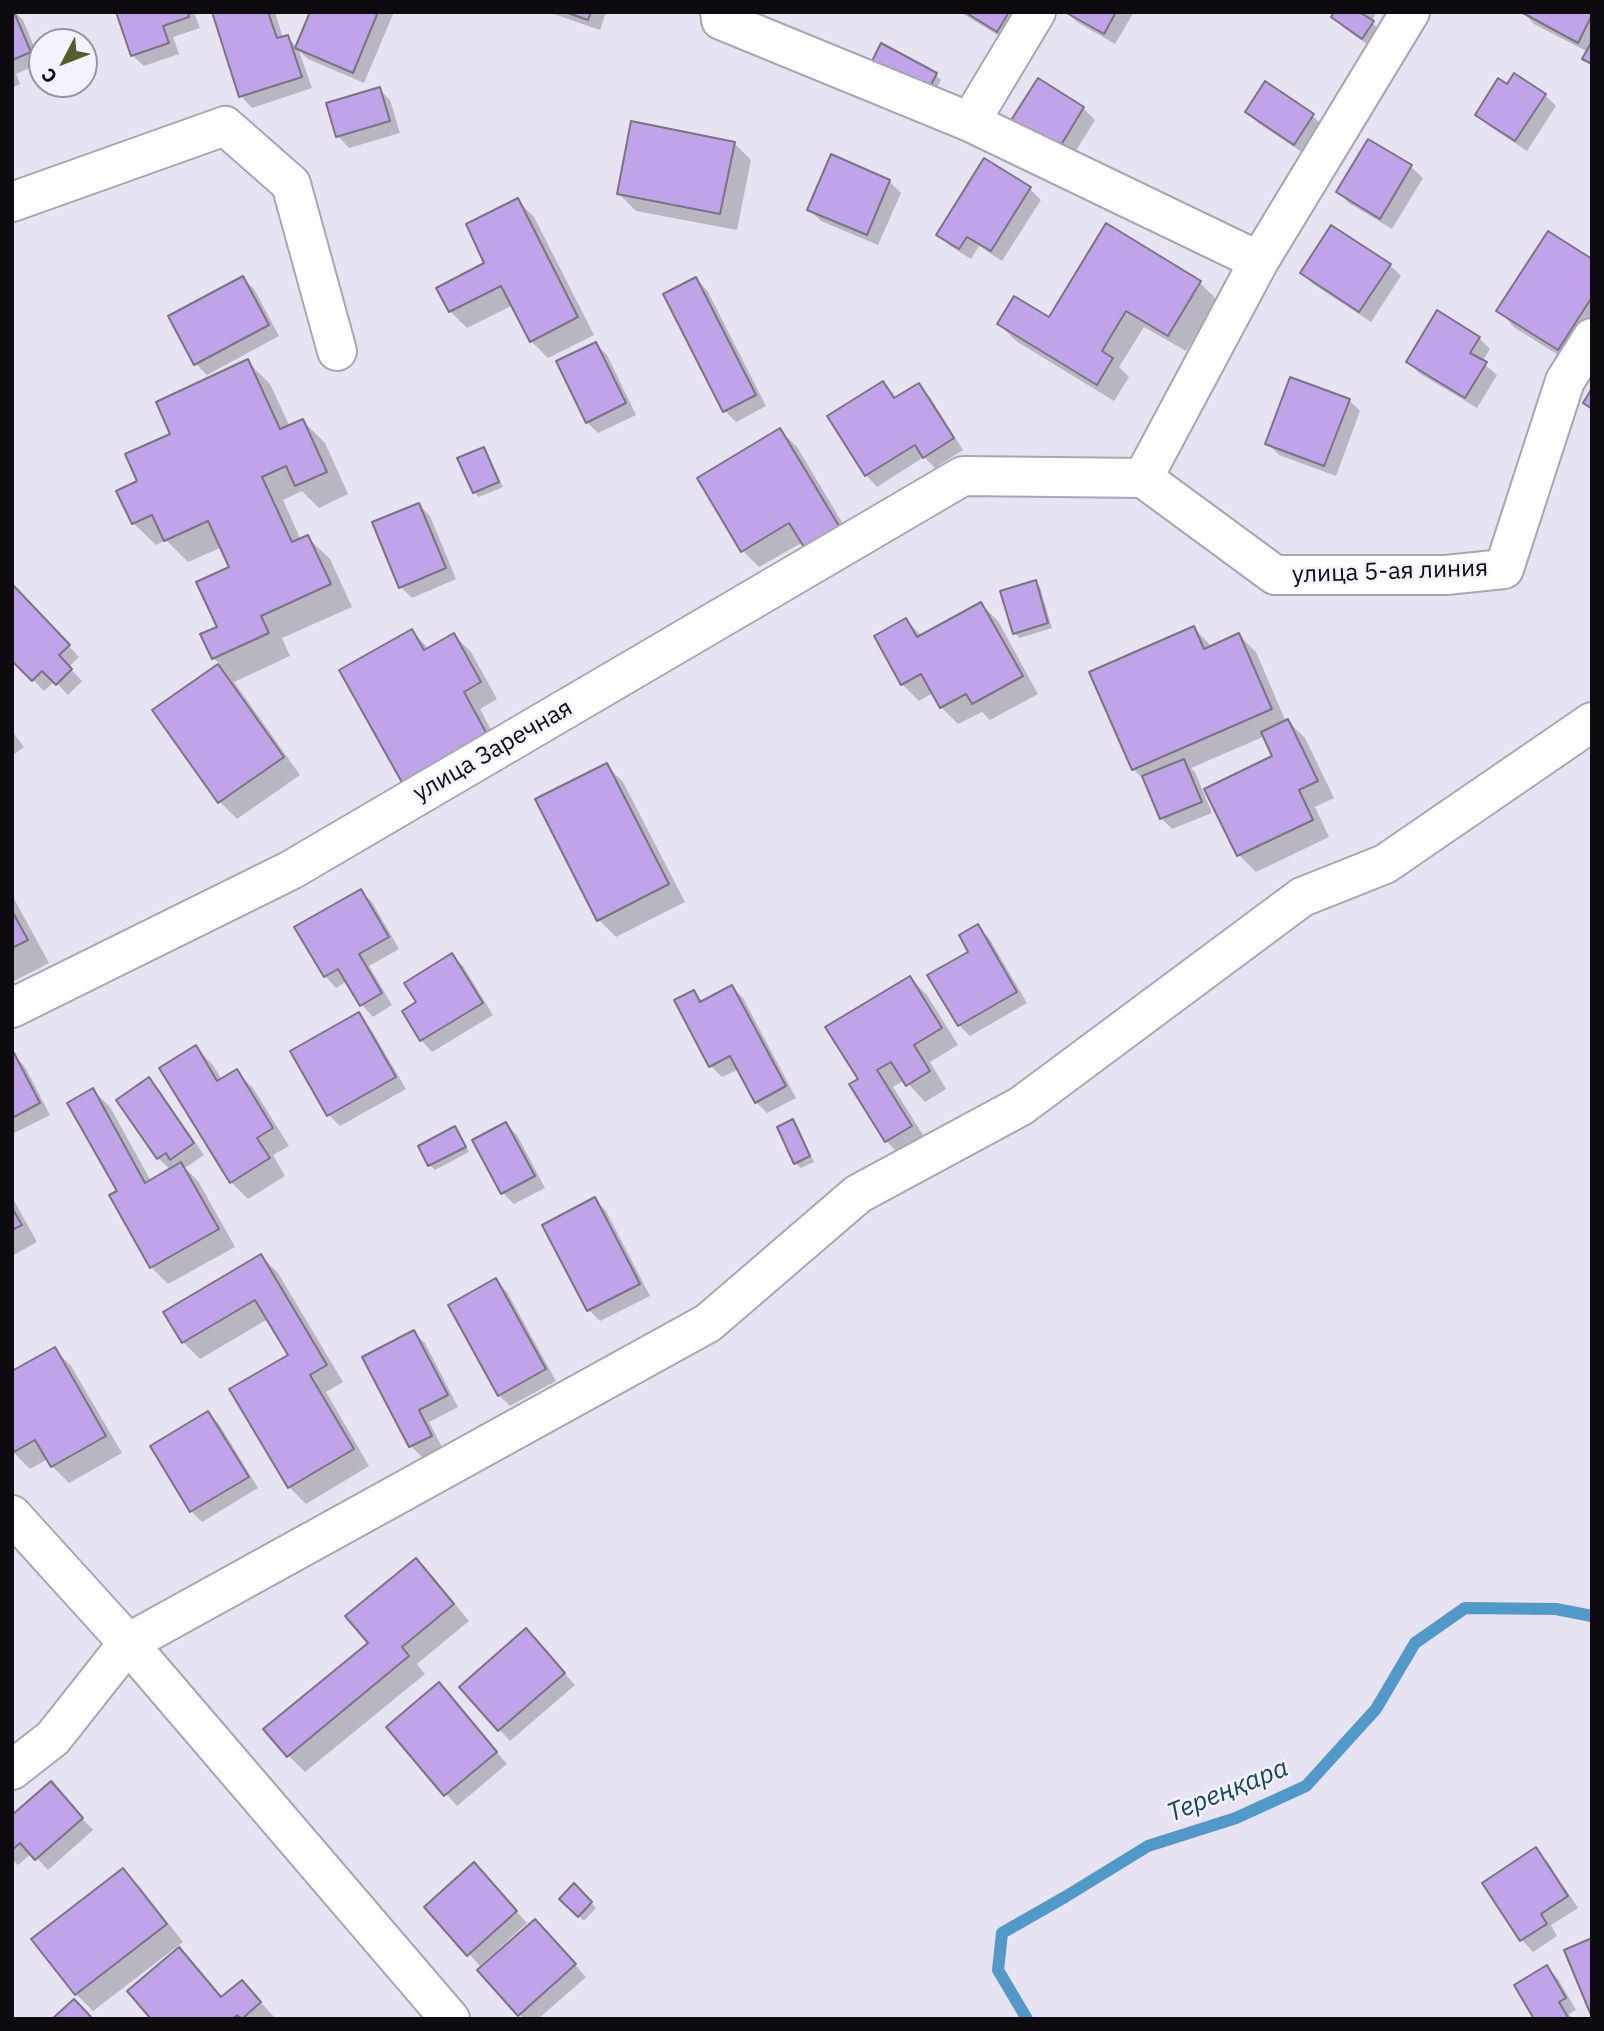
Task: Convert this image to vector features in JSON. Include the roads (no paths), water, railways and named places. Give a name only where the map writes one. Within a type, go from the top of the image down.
[{"type":"street","points":[[720,12],[721,20],[970,122],[1259,261]]},
{"type":"street","points":[[970,122],[1036,12]]},
{"type":"street","points":[[1143,478],[1259,261],[1410,12]]},
{"type":"street","points":[[12,202],[225,126],[291,184],[337,351]]},
{"type":"street","name":"улица 5-ая линия","points":[[1143,478],[1276,576],[1446,575],[1504,569],[1565,381],[1592,338]]},
{"type":"street","name":"улица Заречная","points":[[12,1008],[291,870],[962,475],[1143,478]]},
{"type":"street","points":[[12,1770],[53,1738],[128,1643],[708,1322],[858,1194],[1021,1106],[1302,897],[1385,864],[1592,722]]},
{"type":"street","points":[[12,1515],[128,1643],[450,2019]]},
{"type":"waterway","name":"Тереңқара","points":[[1027,2019],[998,1970],[1002,1933],[1148,1846],[1236,1818],[1306,1786],[1376,1709],[1415,1643],[1465,1608],[1556,1609],[1592,1616]]}]
